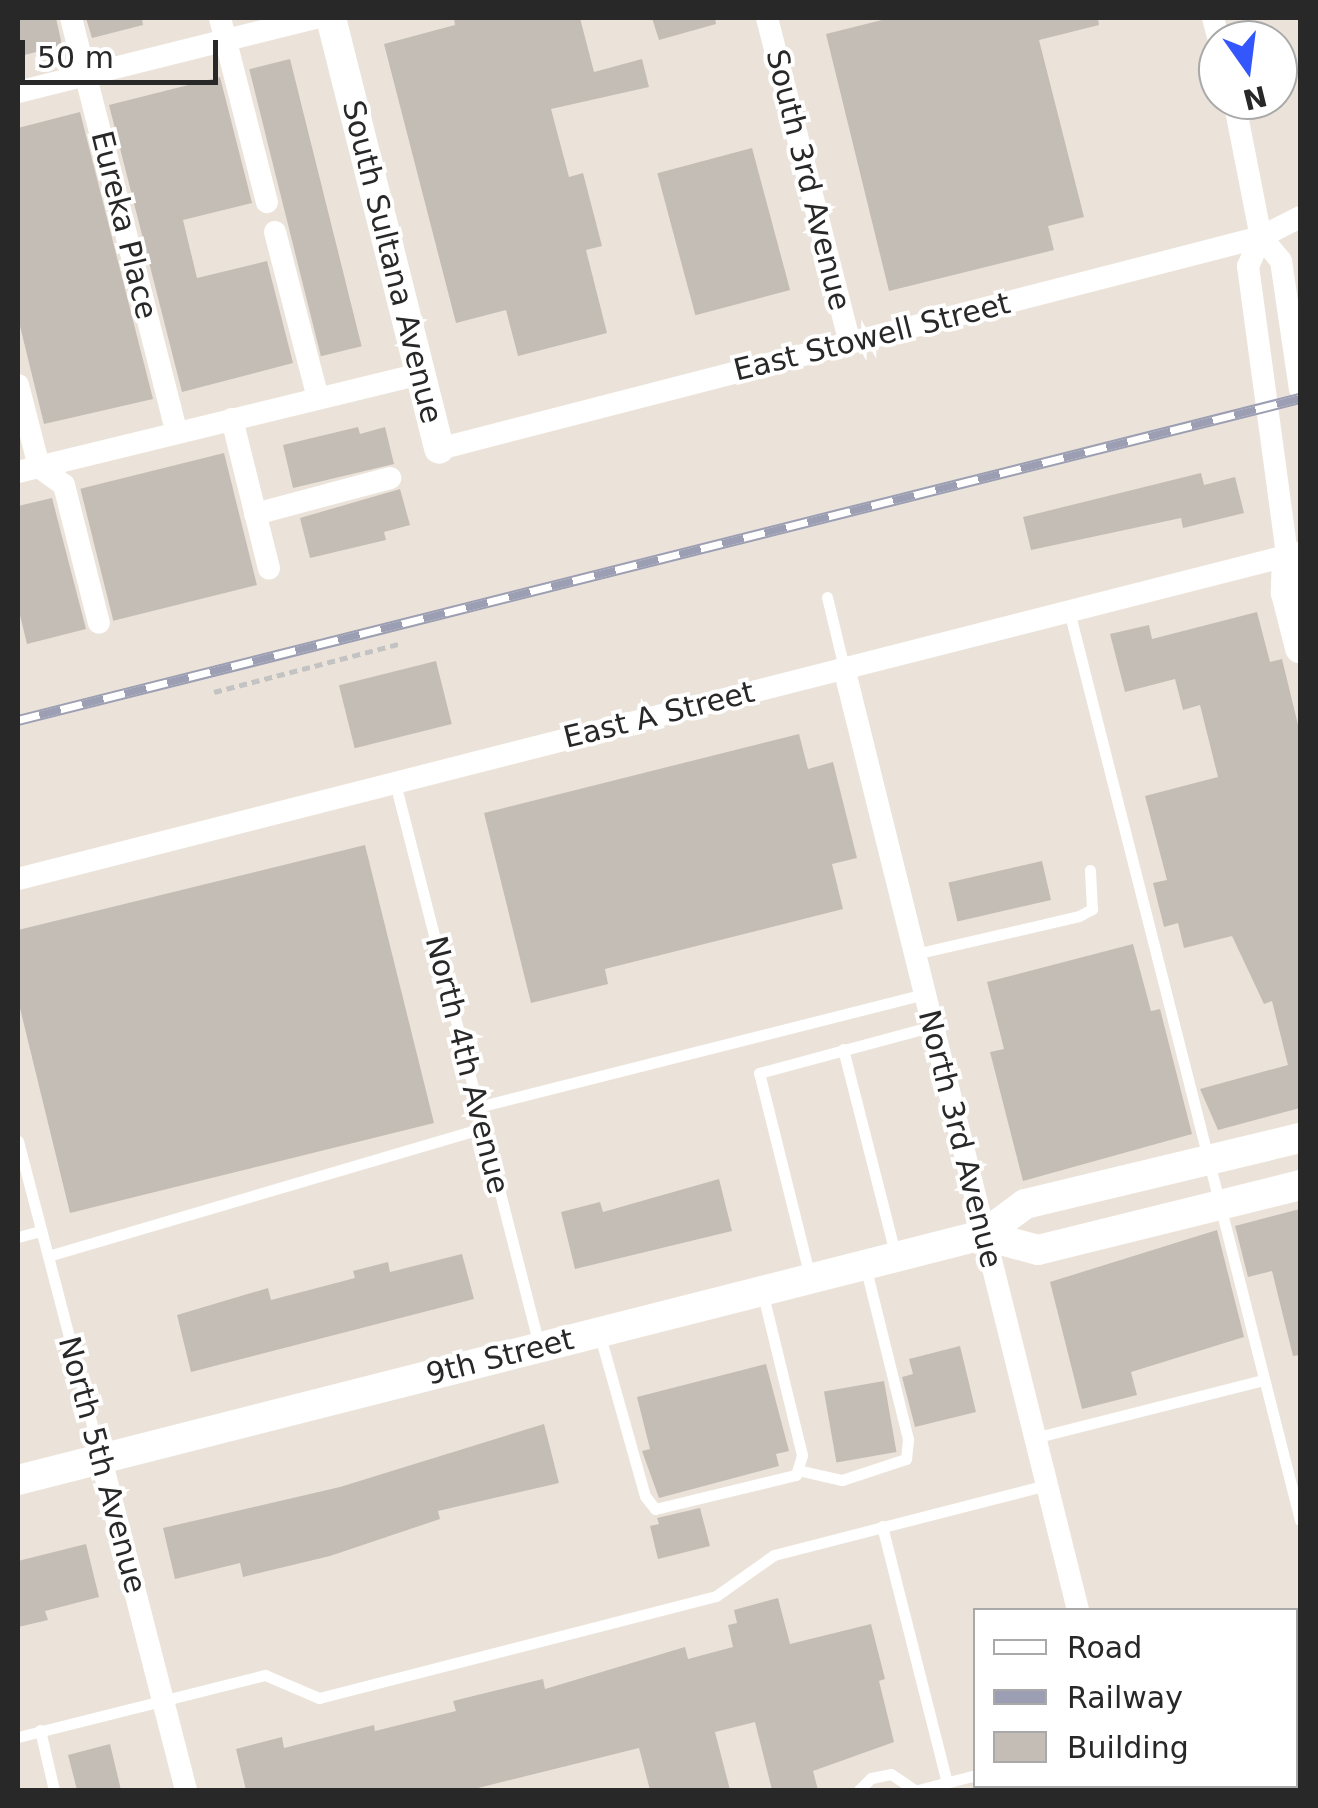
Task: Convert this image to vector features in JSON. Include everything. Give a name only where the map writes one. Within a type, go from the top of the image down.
[{"type":"street","name":"Eureka Place","points":[[71,18],[177,433]]},
{"type":"street","points":[[18,92],[86,74],[223,28],[314,18]]},
{"type":"street","name":"South Sultana Avenue","points":[[331,18],[439,448]]},
{"type":"street","name":"South 3rd Avenue","points":[[767,18],[850,343]]},
{"type":"street","points":[[223,28],[267,202]]},
{"type":"street","points":[[1238,120],[1261,237],[1282,261],[1300,389]]},
{"type":"street","name":"East Stowell Street","points":[[439,448],[1261,237],[1300,217]]},
{"type":"street","points":[[275,232],[318,398]]},
{"type":"street","points":[[1261,237],[1248,266],[1294,554],[1286,593],[1300,648]]},
{"type":"street","points":[[28,469],[420,374]]},
{"type":"street","points":[[18,384],[28,469]]},
{"type":"street","points":[[232,420],[269,568]]},
{"type":"street","points":[[28,469],[64,485],[99,624]]},
{"type":"street","points":[[255,514],[390,478]]},
{"type":"street","name":"East A Street","points":[[18,879],[1294,554]]},
{"type":"street","name":"North 3rd Avenue","points":[[844,668],[1077,1608]]},
{"type":"street","name":"9th Street","points":[[18,1480],[983,1236],[1025,1204],[1300,1138]]},
{"type":"street","name":"9th Street","points":[[983,1236],[1038,1250],[1300,1184]]},
{"type":"street","name":"North 5th Avenue","points":[[101,1460],[186,1790]]},
{"type":"lane","points":[[827,597],[844,668]]},
{"type":"lane","points":[[1069,611],[1300,1520]]},
{"type":"lane","name":"North 4th Avenue","points":[[395,783],[540,1348]]},
{"type":"lane","points":[[915,954],[1079,916],[1092,908],[1090,870]]},
{"type":"lane","points":[[478,1107],[925,994]]},
{"type":"lane","points":[[810,1278],[759,1073],[933,1026]]},
{"type":"lane","points":[[843,1049],[896,1257]]},
{"type":"lane","points":[[48,1256],[484,1128]]},
{"type":"lane","name":"North 5th Avenue","points":[[18,1140],[101,1460]]},
{"type":"lane","points":[[18,1237],[41,1231]]},
{"type":"lane","points":[[599,1332],[645,1496],[655,1510],[802,1471],[842,1480],[906,1459],[908,1439],[865,1264]]},
{"type":"lane","points":[[762,1290],[802,1471]]},
{"type":"lane","points":[[1034,1438],[1264,1380]]},
{"type":"lane","points":[[18,1736],[162,1698],[275,1674],[318,1698],[716,1596],[774,1554],[1046,1484]]},
{"type":"lane","points":[[882,1526],[948,1782]]},
{"type":"lane","points":[[40,1730],[54,1790]]},
{"type":"lane","points":[[859,1790],[871,1778],[891,1774],[916,1790],[973,1776]]},
{"type":"path","points":[[214,692],[402,643]]},
{"type":"building","points":[[18,18],[56,18],[62,45],[21,56]]},
{"type":"building","points":[[86,18],[142,18],[143,25],[92,38]]},
{"type":"building","points":[[454,18],[580,18],[594,72],[642,59],[649,87],[551,109],[569,177],[583,173],[602,246],[586,250],[607,333],[518,356],[506,310],[456,323],[384,44],[455,25]]},
{"type":"building","points":[[652,18],[715,18],[716,24],[659,40]]},
{"type":"building","points":[[890,18],[1098,18],[1099,25],[1039,40],[1084,217],[1048,226],[1054,250],[889,291],[826,34]]},
{"type":"building","points":[[290,59],[362,346],[321,356],[249,69]]},
{"type":"building","points":[[220,77],[252,203],[183,220],[197,278],[267,261],[293,363],[182,392],[109,105]]},
{"type":"building","points":[[80,112],[153,399],[44,424],[18,318],[18,128]]},
{"type":"building","points":[[752,148],[790,290],[695,315],[657,173]]},
{"type":"building","points":[[358,427],[360,434],[385,427],[394,464],[293,488],[283,445]]},
{"type":"building","points":[[224,453],[257,585],[113,621],[80,489]]},
{"type":"building","points":[[1201,473],[1204,485],[1235,477],[1244,513],[1183,528],[1181,518],[1031,550],[1023,517]]},
{"type":"building","points":[[400,489],[410,525],[384,532],[386,540],[310,558],[300,518]]},
{"type":"building","points":[[52,498],[86,629],[27,644],[18,607],[18,506]]},
{"type":"building","points":[[1257,612],[1270,662],[1282,659],[1300,733],[1300,1108],[1218,1130],[1200,1089],[1288,1065],[1272,1001],[1264,1004],[1232,936],[1184,948],[1178,923],[1164,927],[1153,883],[1167,880],[1145,796],[1218,777],[1200,705],[1183,710],[1175,679],[1125,692],[1110,634],[1149,625],[1152,639]]},
{"type":"building","points":[[436,661],[452,724],[355,748],[339,685]]},
{"type":"building","points":[[799,734],[808,769],[833,762],[857,858],[832,864],[843,909],[605,969],[608,984],[531,1003],[484,813]]},
{"type":"building","points":[[365,845],[434,1123],[70,1213],[18,1000],[18,930]]},
{"type":"building","points":[[1042,861],[1051,900],[957,922],[948,883]]},
{"type":"building","points":[[1133,944],[1151,1011],[1160,1009],[1192,1134],[1023,1181],[990,1052],[1004,1049],[987,982]]},
{"type":"building","points":[[719,1179],[732,1231],[575,1269],[561,1212],[600,1202],[603,1212]]},
{"type":"building","points":[[1300,1209],[1300,1355],[1293,1356],[1272,1271],[1248,1277],[1235,1226]]},
{"type":"building","points":[[1217,1230],[1244,1337],[1131,1372],[1137,1395],[1082,1409],[1050,1282]]},
{"type":"building","points":[[462,1254],[474,1299],[191,1372],[177,1315],[268,1288],[271,1300],[355,1278],[353,1271],[388,1262],[390,1272]]},
{"type":"building","points":[[960,1346],[976,1412],[915,1427],[902,1377],[913,1374],[909,1359]]},
{"type":"building","points":[[766,1364],[789,1451],[776,1454],[779,1466],[659,1498],[642,1451],[650,1449],[637,1397]]},
{"type":"building","points":[[884,1381],[897,1452],[836,1462],[824,1392]]},
{"type":"building","points":[[544,1424],[559,1483],[438,1511],[440,1519],[330,1556],[243,1577],[240,1563],[175,1579],[163,1528],[340,1487]]},
{"type":"building","points":[[700,1508],[710,1546],[658,1559],[650,1526],[659,1524],[657,1518]]},
{"type":"building","points":[[86,1544],[99,1597],[45,1611],[48,1620],[18,1627],[18,1561]]},
{"type":"building","points":[[778,1598],[790,1644],[871,1624],[885,1679],[879,1681],[894,1742],[813,1771],[818,1790],[772,1790],[755,1722],[715,1732],[730,1790],[650,1790],[639,1748],[470,1790],[246,1790],[236,1749],[282,1737],[284,1748],[374,1725],[375,1731],[456,1711],[453,1701],[543,1679],[545,1689],[685,1647],[688,1659],[733,1647],[728,1625],[737,1623],[734,1610]]},
{"type":"building","points":[[110,1744],[121,1790],[77,1790],[68,1755]]},
{"type":"railway","points":[[18,720],[1300,398]]}]
